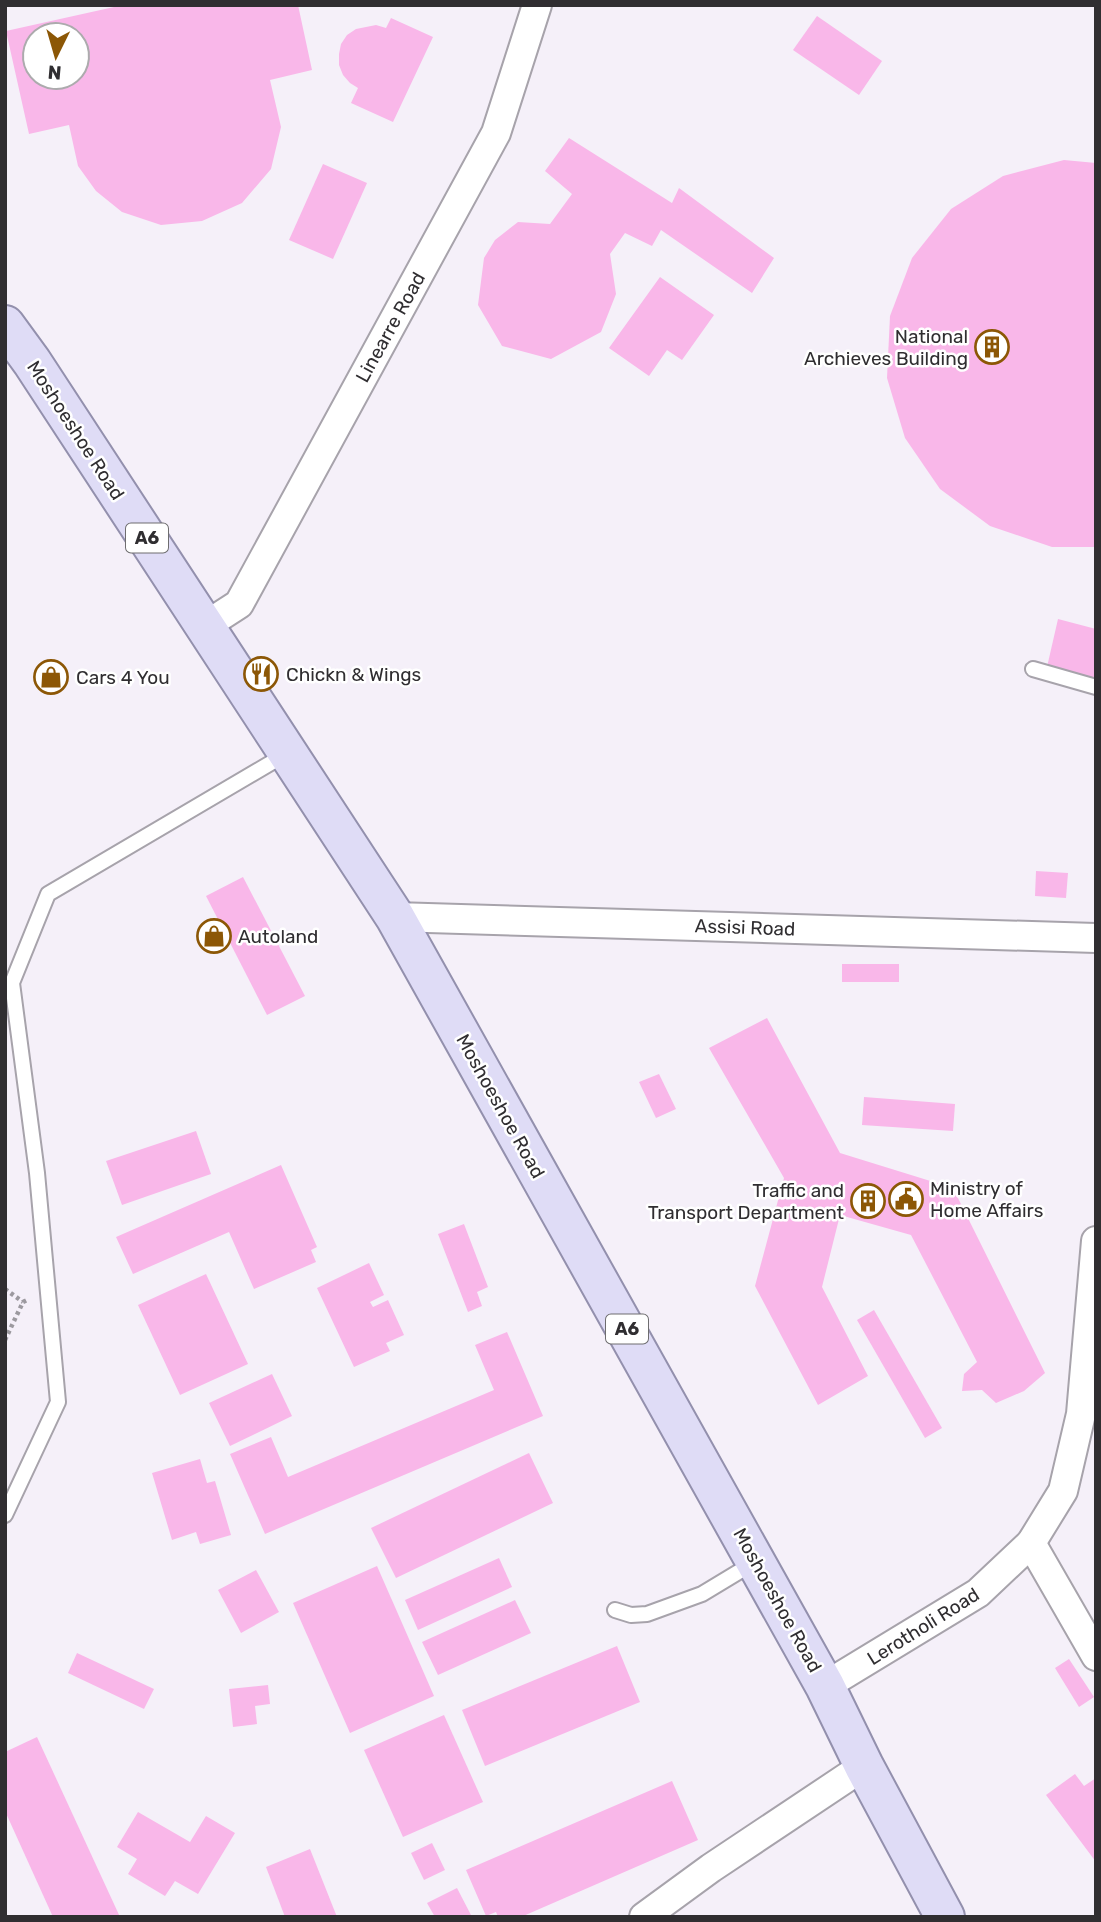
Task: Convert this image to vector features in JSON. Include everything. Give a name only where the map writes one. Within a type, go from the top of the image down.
[{"type":"main road","name":"Moshoeshoe Road","points":[[7,331],[32,362],[395,917],[825,1686],[864,1766],[945,1917]]},
{"type":"street","name":"Linearre Road","points":[[205,626],[239,604],[496,132],[537,5]]},
{"type":"street","name":"Assisi Road","points":[[395,917],[1096,938]]},
{"type":"street","name":"Lerotholi Road","points":[[825,1686],[978,1593],[1031,1543],[1063,1491],[1081,1414],[1096,1241]]},
{"type":"street","points":[[1031,1543],[1096,1656]]},
{"type":"street","points":[[644,1917],[711,1868],[864,1766]]},
{"type":"lane","points":[[1033,669],[1096,687]]},
{"type":"lane","points":[[5,1515],[58,1402],[37,1173],[12,982],[48,894],[287,753]]},
{"type":"lane","points":[[615,1610],[631,1615],[647,1614],[702,1594],[756,1562]]},
{"type":"path","points":[[5,1340],[23,1302],[47,1285]]},
{"type":"path","points":[[5,1289],[23,1302]]},
{"type":"building","points":[[123,5],[298,5],[312,70],[270,80],[281,127],[271,169],[242,203],[202,221],[161,225],[122,212],[96,191],[78,166],[69,125],[29,134],[6,31],[21,28],[21,91],[91,91],[91,21],[51,21]]},
{"type":"building","points":[[817,16],[882,61],[859,95],[793,50]]},
{"type":"building","points":[[391,18],[433,37],[393,122],[351,103],[358,88],[343,75],[339,65],[341,44],[347,35],[356,29],[376,25],[386,28]]},
{"type":"building","points":[[569,138],[672,203],[679,188],[774,258],[752,293],[661,230],[652,246],[625,233],[610,254],[616,294],[601,332],[551,359],[502,346],[478,305],[484,258],[495,240],[518,222],[550,224],[572,194],[545,171]]},
{"type":"building","name":"National Archieves Building","points":[[1064,160],[1096,163],[1096,547],[1052,547],[990,526],[940,489],[905,438],[887,378],[890,316],[912,258],[951,209],[1003,176]]},
{"type":"building","points":[[323,164],[367,183],[333,259],[289,240]]},
{"type":"building","points":[[660,277],[714,315],[682,360],[667,350],[649,376],[609,348]]},
{"type":"building","points":[[1058,619],[1096,629],[1096,679],[1047,667]]},
{"type":"building","points":[[1036,871],[1068,873],[1066,898],[1035,896]]},
{"type":"building","points":[[243,877],[305,996],[267,1015],[206,896]]},
{"type":"building","points":[[842,964],[899,964],[899,982],[842,982]]},
{"type":"building","name":"Traffic and Transport Department","points":[[767,1018],[840,1153],[953,1188],[1045,1373],[1024,1391],[996,1403],[982,1390],[962,1391],[964,1374],[977,1362],[911,1235],[840,1215],[822,1287],[868,1376],[818,1405],[755,1286],[784,1178],[709,1048]]},
{"type":"building","points":[[659,1074],[676,1109],[656,1118],[639,1082]]},
{"type":"building","points":[[864,1097],[955,1104],[953,1131],[862,1125]]},
{"type":"building","points":[[196,1131],[211,1174],[122,1205],[106,1161]]},
{"type":"building","points":[[281,1165],[317,1247],[311,1250],[316,1262],[254,1289],[229,1232],[133,1274],[116,1237]]},
{"type":"building","points":[[464,1224],[488,1287],[477,1292],[482,1306],[468,1312],[438,1234]]},
{"type":"building","points":[[369,1263],[384,1295],[370,1302],[373,1307],[388,1300],[404,1335],[386,1343],[390,1351],[354,1367],[317,1288]]},
{"type":"building","points":[[206,1274],[248,1364],[180,1395],[138,1305]]},
{"type":"building","points":[[874,1310],[942,1428],[925,1438],[857,1320]]},
{"type":"building","points":[[507,1332],[543,1416],[265,1534],[230,1454],[271,1437],[288,1477],[494,1390],[475,1345]]},
{"type":"building","points":[[272,1374],[292,1416],[230,1446],[209,1403]]},
{"type":"building","points":[[529,1453],[553,1503],[396,1578],[371,1528]]},
{"type":"building","points":[[200,1459],[207,1483],[215,1481],[231,1535],[200,1544],[196,1532],[172,1540],[152,1473]]},
{"type":"building","points":[[499,1558],[512,1587],[418,1630],[405,1600]]},
{"type":"building","points":[[377,1566],[434,1696],[350,1733],[293,1603]]},
{"type":"building","points":[[256,1570],[279,1612],[241,1633],[218,1590]]},
{"type":"building","points":[[515,1600],[531,1633],[438,1675],[422,1642]]},
{"type":"building","points":[[617,1646],[640,1702],[485,1766],[462,1710]]},
{"type":"building","points":[[77,1653],[154,1689],[144,1709],[68,1673]]},
{"type":"building","points":[[1069,1659],[1094,1697],[1079,1707],[1055,1668]]},
{"type":"building","points":[[268,1685],[270,1704],[255,1706],[257,1724],[233,1727],[229,1689]]},
{"type":"building","points":[[444,1715],[483,1802],[403,1837],[364,1750]]},
{"type":"building","points":[[37,1737],[120,1917],[53,1917],[5,1811],[5,1752]]},
{"type":"building","points":[[1075,1774],[1084,1786],[1096,1778],[1096,1862],[1046,1795]]},
{"type":"building","points":[[672,1781],[698,1840],[521,1917],[498,1917],[496,1912],[486,1916],[466,1870]]},
{"type":"building","points":[[138,1812],[190,1842],[206,1816],[235,1833],[198,1894],[175,1881],[165,1896],[128,1874],[137,1859],[117,1847]]},
{"type":"building","points":[[432,1843],[445,1870],[424,1880],[411,1853]]},
{"type":"building","points":[[310,1849],[337,1917],[285,1917],[266,1867]]},
{"type":"building","points":[[457,1888],[472,1917],[435,1917],[427,1903]]},
{"type":"place","name":"National Archieves Building","points":[[992,347]]},
{"type":"place","name":"Chickn & Wings","points":[[261,674]]},
{"type":"place","name":"Cars 4 You","points":[[51,677]]},
{"type":"place","name":"Autoland","points":[[214,936]]},
{"type":"place","name":"Ministry of Home Affairs","points":[[906,1199]]},
{"type":"place","name":"Traffic and Transport Department","points":[[868,1201]]}]
